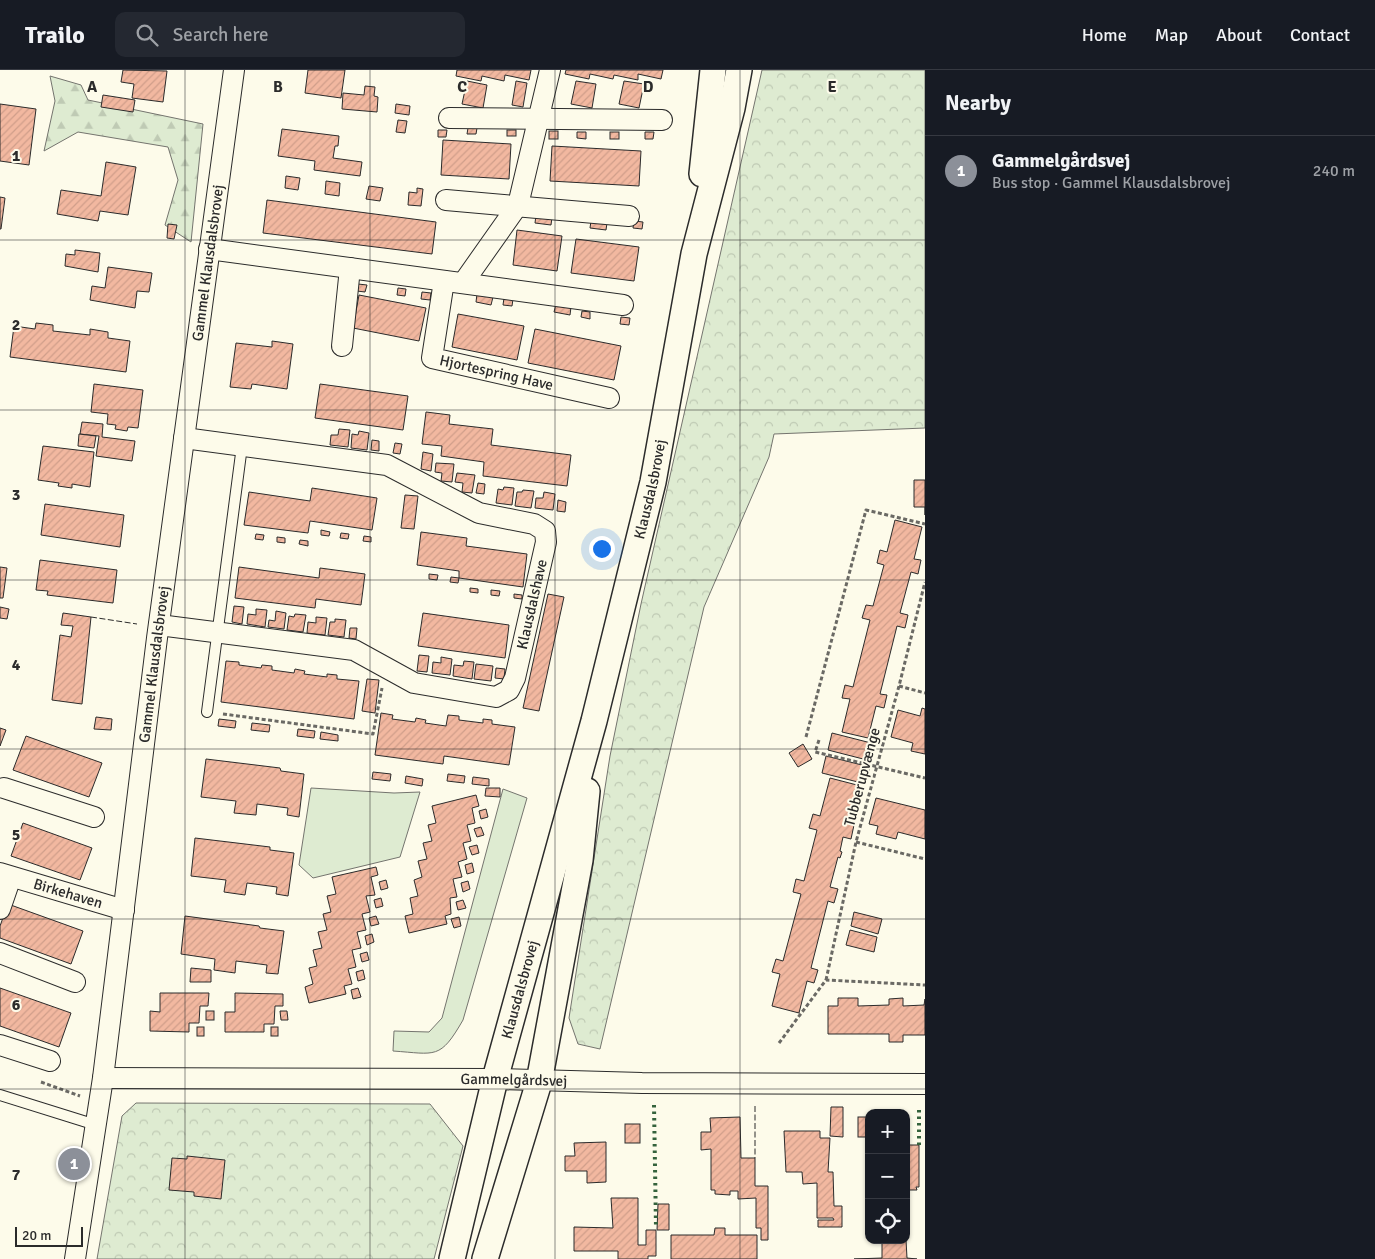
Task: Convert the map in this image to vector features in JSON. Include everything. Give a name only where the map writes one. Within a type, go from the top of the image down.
[{"type":"street","name":"Gammel Klausdalsbrovej","points":[[75,1259],[103,1078],[159,625],[234,70]]},
{"type":"street","name":"Hjortespring Have","points":[[550,70],[518,205],[453,282],[432,358],[609,398]]},
{"type":"street","name":"Klausdalsbrovej","points":[[694,254],[713,70]]},
{"type":"street","name":"Klausdalsbrovej","points":[[452,1259],[495,1079],[594,722],[652,482],[694,254],[732,108],[739,70]]},
{"type":"street","points":[[450,118],[662,120]]},
{"type":"street","points":[[446,200],[629,216]]},
{"type":"street","points":[[209,249],[623,305]]},
{"type":"street","points":[[342,346],[350,268]]},
{"type":"street","name":"Klausdalshave","points":[[159,625],[354,650],[414,683],[496,696],[509,690],[515,678],[546,542],[545,531],[534,524],[479,513],[387,465],[184,438]]},
{"type":"street","name":"Klausdalsbrovej","points":[[485,1259],[539,1082],[580,860],[594,722]]},
{"type":"street","points":[[1,791],[94,817]]},
{"type":"street","name":"Birkehaven","points":[[0,909],[6,875],[124,910]]},
{"type":"street","points":[[0,953],[75,982]]},
{"type":"street","points":[[0,1045],[50,1061]]},
{"type":"street","name":"Gammelgårdsvej","points":[[103,1078],[495,1079],[539,1082],[925,1084]]},
{"type":"lane","points":[[207,712],[242,446]]},
{"type":"lane","points":[[0,1095],[96,1125]]},
{"type":"path","points":[[806,737],[866,510],[925,524]]},
{"type":"path","name":"Tubberupvænge","points":[[826,980],[856,842],[899,686],[925,582]]},
{"type":"path","points":[[207,712],[374,734],[386,668]]},
{"type":"path","points":[[899,686],[925,693]]},
{"type":"path","points":[[819,740],[815,752],[925,778]]},
{"type":"path","points":[[856,842],[925,858]]},
{"type":"path","points":[[779,1043],[826,980],[925,985]]},
{"type":"path","points":[[36,1081],[99,1103]]},
{"type":"green space","points":[[762,70],[925,70],[925,428],[774,434],[769,457],[704,607],[600,1049],[578,1044],[569,1018],[610,756],[641,604]]},
{"type":"green space","points":[[50,76],[81,85],[88,100],[203,124],[191,242],[165,225],[178,180],[168,147],[78,132],[44,151],[55,101]]},
{"type":"green space","points":[[311,788],[394,793],[420,792],[400,857],[313,878],[299,865]]},
{"type":"green space","points":[[503,789],[527,798],[463,1020],[448,1042],[436,1052],[393,1051],[394,1031],[429,1032],[442,1018]]},
{"type":"green space","points":[[136,1103],[430,1104],[463,1146],[434,1259],[97,1259],[122,1116]]},
{"type":"building","points":[[123,70],[167,71],[163,102],[132,98],[134,84],[121,82]]},
{"type":"building","points":[[308,70],[345,70],[341,98],[305,93]]},
{"type":"building","points":[[457,70],[531,70],[529,80],[505,75],[504,81],[482,76],[481,81],[456,76]]},
{"type":"building","points":[[566,70],[663,70],[661,79],[638,74],[638,80],[614,75],[613,79],[590,74],[589,79],[565,74]]},
{"type":"building","points":[[467,81],[487,85],[483,108],[462,104]]},
{"type":"building","points":[[516,81],[527,83],[523,107],[512,105]]},
{"type":"building","points":[[576,81],[596,84],[592,108],[571,104]]},
{"type":"building","points":[[624,81],[644,84],[639,108],[619,104]]},
{"type":"building","points":[[365,86],[375,87],[374,96],[378,97],[377,112],[342,109],[343,93],[364,95]]},
{"type":"building","points":[[103,95],[135,100],[133,112],[101,107]]},
{"type":"building","points":[[0,104],[36,109],[29,165],[0,161]]},
{"type":"building","points":[[396,104],[410,106],[409,115],[395,113]]},
{"type":"building","points":[[398,120],[407,121],[405,133],[396,132]]},
{"type":"building","points":[[468,128],[477,128],[476,134],[467,134]]},
{"type":"building","points":[[282,129],[339,136],[338,146],[335,146],[333,158],[362,162],[360,176],[314,170],[315,161],[278,156]]},
{"type":"building","points":[[438,130],[447,130],[446,137],[438,137]]},
{"type":"building","points":[[507,130],[516,130],[516,136],[507,136]]},
{"type":"building","points":[[549,131],[558,131],[558,139],[549,139]]},
{"type":"building","points":[[577,132],[586,132],[586,139],[577,138]]},
{"type":"building","points":[[610,132],[619,132],[619,139],[610,139]]},
{"type":"building","points":[[645,132],[654,132],[653,139],[645,139]]},
{"type":"building","points":[[443,140],[511,144],[509,179],[441,175]]},
{"type":"building","points":[[552,146],[641,151],[639,186],[550,181]]},
{"type":"building","points":[[106,162],[136,167],[128,215],[100,211],[98,221],[57,214],[61,190],[101,196]]},
{"type":"building","points":[[286,176],[300,178],[298,190],[285,188]]},
{"type":"building","points":[[326,181],[340,183],[339,196],[325,194]]},
{"type":"building","points":[[369,186],[383,188],[380,201],[366,199]]},
{"type":"building","points":[[417,188],[423,189],[421,206],[408,205],[409,192],[417,193]]},
{"type":"building","points":[[0,197],[5,198],[1,229],[0,229]]},
{"type":"building","points":[[267,200],[436,222],[432,254],[263,233]]},
{"type":"building","points":[[536,215],[552,217],[551,225],[535,223]]},
{"type":"building","points":[[591,221],[607,223],[606,230],[590,228]]},
{"type":"building","points":[[634,221],[643,222],[642,229],[633,228]]},
{"type":"building","points":[[168,224],[177,225],[174,239],[167,238]]},
{"type":"building","points":[[517,230],[562,236],[557,271],[513,265]]},
{"type":"building","points":[[576,239],[639,247],[634,281],[571,273]]},
{"type":"building","points":[[75,250],[100,253],[98,272],[65,266],[66,254],[75,255]]},
{"type":"building","points":[[108,267],[152,273],[149,292],[137,291],[135,308],[90,300],[92,286],[105,288]]},
{"type":"building","points":[[358,284],[367,285],[365,292],[357,291]]},
{"type":"building","points":[[398,288],[406,289],[405,296],[397,295]]},
{"type":"building","points":[[422,292],[431,293],[430,300],[421,299]]},
{"type":"building","points":[[477,294],[493,297],[491,305],[476,302]]},
{"type":"building","points":[[359,295],[426,308],[419,341],[353,328]]},
{"type":"building","points":[[504,298],[513,299],[512,306],[503,305]]},
{"type":"building","points":[[556,304],[571,307],[570,315],[554,312]]},
{"type":"building","points":[[582,311],[590,312],[590,319],[581,317]]},
{"type":"building","points":[[458,314],[524,326],[517,360],[452,347]]},
{"type":"building","points":[[621,317],[630,318],[629,325],[620,324]]},
{"type":"building","points":[[36,323],[53,325],[53,331],[90,335],[90,329],[108,332],[108,338],[130,341],[126,372],[10,357],[14,326],[35,329]]},
{"type":"building","points":[[535,329],[621,346],[614,380],[528,363]]},
{"type":"building","points":[[272,341],[293,344],[287,389],[252,384],[251,389],[230,387],[236,343],[272,347]]},
{"type":"building","points":[[94,384],[143,390],[138,428],[128,427],[127,431],[115,429],[116,425],[107,424],[108,414],[91,412]]},
{"type":"building","points":[[320,384],[408,396],[403,430],[315,418]]},
{"type":"building","points":[[426,412],[450,415],[449,424],[493,429],[491,445],[571,455],[567,486],[483,476],[484,462],[441,456],[442,446],[422,444]]},
{"type":"building","points":[[82,422],[103,424],[102,437],[135,441],[132,461],[96,456],[99,436],[80,434]]},
{"type":"building","points":[[339,429],[350,430],[348,447],[330,445],[331,435],[338,435]]},
{"type":"building","points":[[359,431],[369,433],[367,450],[351,448],[352,434],[358,435]]},
{"type":"building","points":[[79,434],[96,436],[94,448],[78,446]]},
{"type":"building","points":[[372,440],[379,441],[379,451],[371,450]]},
{"type":"building","points":[[395,443],[402,444],[400,454],[393,453]]},
{"type":"building","points":[[43,446],[94,452],[90,487],[72,484],[72,488],[58,486],[59,483],[38,480]]},
{"type":"building","points":[[423,452],[433,454],[431,471],[421,469]]},
{"type":"building","points":[[436,463],[454,464],[452,482],[441,481],[442,473],[435,472]]},
{"type":"building","points":[[457,473],[475,475],[472,493],[462,492],[463,483],[455,482]]},
{"type":"building","points":[[914,480],[925,480],[925,507],[914,507]]},
{"type":"building","points":[[478,483],[485,484],[484,494],[476,493]]},
{"type":"building","points":[[504,487],[514,488],[512,505],[496,503],[498,489],[503,490]]},
{"type":"building","points":[[312,488],[377,498],[372,530],[310,521],[308,533],[244,525],[249,492],[310,501]]},
{"type":"building","points":[[523,490],[534,491],[531,508],[515,506],[517,492],[522,492]]},
{"type":"building","points":[[544,492],[555,494],[553,510],[535,508],[536,498],[543,498]]},
{"type":"building","points":[[405,495],[418,496],[414,529],[401,528]]},
{"type":"building","points":[[558,500],[566,502],[565,512],[557,511]]},
{"type":"building","points":[[45,504],[124,515],[120,547],[41,535]]},
{"type":"building","points":[[895,520],[922,527],[914,559],[921,560],[918,574],[911,572],[900,613],[908,615],[905,628],[897,626],[880,694],[887,695],[884,708],[876,706],[868,738],[842,732],[850,699],[842,698],[845,685],[853,687],[870,620],[862,618],[866,605],[873,606],[884,565],[877,563],[880,550],[887,552]]},
{"type":"building","points":[[321,530],[330,532],[329,536],[321,535]]},
{"type":"building","points":[[421,532],[467,538],[466,546],[527,554],[523,587],[459,578],[459,571],[417,565]]},
{"type":"building","points":[[341,533],[349,534],[348,539],[340,538]]},
{"type":"building","points":[[256,534],[264,535],[263,540],[255,539]]},
{"type":"building","points":[[364,536],[371,537],[371,542],[363,541]]},
{"type":"building","points":[[277,537],[285,538],[285,543],[277,542]]},
{"type":"building","points":[[300,540],[308,541],[308,546],[299,544]]},
{"type":"building","points":[[40,560],[117,570],[113,603],[47,595],[48,591],[36,590]]},
{"type":"building","points":[[0,567],[7,568],[3,598],[0,598]]},
{"type":"building","points":[[239,567],[319,578],[320,568],[365,574],[361,605],[316,599],[315,608],[235,598]]},
{"type":"building","points":[[429,574],[438,575],[437,580],[429,579]]},
{"type":"building","points":[[451,577],[459,578],[458,583],[450,582]]},
{"type":"building","points":[[470,588],[478,589],[478,593],[470,592]]},
{"type":"building","points":[[491,590],[500,591],[499,596],[491,595]]},
{"type":"building","points":[[514,594],[522,595],[522,599],[514,598]]},
{"type":"building","points":[[548,594],[564,597],[539,711],[523,708]]},
{"type":"building","points":[[234,606],[244,607],[242,624],[232,622]]},
{"type":"building","points":[[0,607],[9,609],[7,619],[0,618]]},
{"type":"building","points":[[256,609],[267,610],[265,627],[247,624],[248,614],[256,615]]},
{"type":"building","points":[[276,611],[286,613],[284,629],[268,627],[269,620],[275,621]]},
{"type":"building","points":[[63,613],[91,617],[82,704],[52,700],[60,635],[71,637],[73,626],[61,625]]},
{"type":"building","points":[[423,613],[509,625],[505,658],[418,646]]},
{"type":"building","points":[[295,614],[306,615],[303,632],[287,630],[289,616],[294,617]]},
{"type":"building","points":[[316,617],[327,618],[325,635],[307,633],[308,622],[316,623]]},
{"type":"building","points":[[335,619],[346,620],[344,637],[328,635],[330,622],[335,622]]},
{"type":"building","points":[[350,628],[357,628],[356,639],[349,638]]},
{"type":"building","points":[[419,655],[429,656],[427,672],[417,671]]},
{"type":"building","points":[[441,657],[452,659],[450,675],[432,673],[433,662],[441,663]]},
{"type":"building","points":[[226,661],[239,662],[239,665],[261,668],[262,665],[272,666],[272,670],[294,673],[295,669],[305,671],[304,674],[327,677],[327,674],[337,675],[337,679],[359,681],[354,719],[221,702]]},
{"type":"building","points":[[464,661],[474,662],[472,679],[453,676],[454,665],[463,666]]},
{"type":"building","points":[[476,664],[493,666],[491,681],[474,679]]},
{"type":"building","points":[[496,668],[505,669],[504,679],[495,678]]},
{"type":"building","points":[[367,679],[379,680],[375,713],[362,711]]},
{"type":"building","points":[[922,708],[925,709],[925,754],[911,751],[913,743],[891,737],[898,710],[920,716]]},
{"type":"building","points":[[381,713],[393,715],[392,719],[415,722],[416,718],[426,720],[425,723],[446,726],[448,715],[459,716],[459,720],[483,723],[483,719],[492,720],[492,724],[515,727],[509,765],[444,756],[443,764],[375,755]]},
{"type":"building","points":[[96,717],[112,719],[111,730],[94,729]]},
{"type":"building","points":[[219,719],[236,721],[235,728],[218,726]]},
{"type":"building","points":[[252,723],[270,725],[269,732],[251,730]]},
{"type":"building","points":[[0,728],[6,730],[0,746]]},
{"type":"building","points":[[298,729],[315,731],[314,738],[297,736]]},
{"type":"building","points":[[321,732],[338,735],[338,741],[320,739]]},
{"type":"building","points":[[832,733],[875,744],[871,761],[828,750]]},
{"type":"building","points":[[26,736],[102,763],[89,797],[13,770]]},
{"type":"building","points":[[803,744],[812,759],[798,767],[789,753]]},
{"type":"building","points":[[826,756],[870,767],[866,784],[822,773]]},
{"type":"building","points":[[206,759],[280,768],[281,771],[304,774],[299,817],[287,815],[288,808],[257,804],[256,815],[234,813],[236,801],[201,797]]},
{"type":"building","points":[[373,772],[391,774],[390,781],[372,779]]},
{"type":"building","points":[[448,774],[465,776],[464,783],[447,781]]},
{"type":"building","points":[[406,776],[423,779],[422,786],[405,783]]},
{"type":"building","points":[[473,777],[489,779],[489,786],[472,784]]},
{"type":"building","points":[[830,778],[857,785],[848,823],[854,825],[851,839],[843,837],[840,851],[842,852],[840,858],[838,857],[830,887],[838,889],[834,903],[828,901],[811,968],[818,970],[814,983],[807,981],[799,1013],[772,1006],[780,974],[772,972],[776,959],[783,961],[801,894],[793,892],[796,879],[804,881],[817,830],[809,828],[813,814],[820,816]]},
{"type":"building","points":[[486,788],[500,788],[500,797],[485,796]]},
{"type":"building","points":[[476,795],[479,806],[472,808],[475,823],[467,825],[471,841],[463,843],[467,859],[458,862],[462,877],[453,879],[457,897],[450,898],[451,914],[445,916],[447,924],[409,933],[405,916],[413,914],[410,898],[418,896],[414,880],[422,877],[418,861],[427,859],[423,843],[432,841],[428,825],[436,823],[432,806]]},
{"type":"building","points":[[876,798],[925,810],[925,839],[898,832],[896,839],[876,834],[878,826],[869,824]]},
{"type":"building","points":[[486,809],[488,817],[481,819],[479,811]]},
{"type":"building","points":[[23,823],[92,848],[80,880],[11,856]]},
{"type":"building","points":[[481,827],[484,835],[477,837],[474,829]]},
{"type":"building","points":[[195,838],[270,847],[270,850],[294,853],[288,896],[276,894],[277,887],[247,883],[245,895],[224,892],[226,880],[191,876]]},
{"type":"building","points":[[477,845],[479,853],[472,855],[469,847]]},
{"type":"building","points":[[472,863],[474,872],[467,874],[465,865]]},
{"type":"building","points":[[376,867],[378,875],[371,877],[375,895],[366,896],[370,912],[362,914],[366,930],[357,932],[361,948],[352,950],[356,967],[348,969],[352,984],[344,986],[346,994],[309,1003],[305,987],[313,984],[309,968],[317,966],[313,950],[322,948],[318,932],[327,930],[323,914],[331,912],[327,896],[336,894],[332,877]]},
{"type":"building","points":[[386,880],[388,888],[381,890],[379,882]]},
{"type":"building","points":[[468,881],[470,889],[463,892],[461,883]]},
{"type":"building","points":[[381,898],[383,906],[376,908],[374,900]]},
{"type":"building","points":[[463,900],[466,908],[458,910],[456,902]]},
{"type":"building","points":[[8,904],[83,931],[71,964],[0,938],[0,926]]},
{"type":"building","points":[[854,912],[882,919],[878,934],[851,926]]},
{"type":"building","points":[[185,916],[284,931],[278,974],[266,973],[267,965],[236,961],[235,973],[214,970],[215,959],[181,954]]},
{"type":"building","points":[[376,916],[379,924],[371,926],[369,918]]},
{"type":"building","points":[[459,917],[461,926],[454,928],[451,919]]},
{"type":"building","points":[[850,930],[877,937],[874,952],[846,945]]},
{"type":"building","points":[[372,934],[374,942],[367,945],[365,936]]},
{"type":"building","points":[[367,952],[369,960],[362,962],[360,954]]},
{"type":"building","points":[[191,968],[211,970],[211,982],[190,982]]},
{"type":"building","points":[[363,970],[365,979],[358,981],[356,972]]},
{"type":"building","points":[[0,988],[71,1013],[59,1047],[0,1026]]},
{"type":"building","points":[[358,988],[361,997],[353,999],[351,990]]},
{"type":"building","points":[[160,993],[209,993],[208,1006],[200,1006],[199,1023],[189,1023],[189,1032],[150,1031],[150,1011],[160,1012]]},
{"type":"building","points":[[235,993],[283,994],[283,1006],[275,1006],[274,1024],[264,1024],[264,1032],[225,1032],[225,1012],[235,1012]]},
{"type":"building","points":[[838,998],[858,998],[858,1006],[889,1005],[889,999],[903,998],[903,1006],[924,1005],[925,999],[925,1035],[903,1035],[903,1042],[889,1042],[889,1034],[828,1034],[828,1006],[838,1006]]},
{"type":"building","points":[[206,1011],[214,1011],[214,1020],[206,1020]]},
{"type":"building","points":[[280,1011],[287,1011],[288,1020],[281,1020]]},
{"type":"building","points":[[197,1027],[204,1027],[204,1036],[197,1036]]},
{"type":"building","points":[[271,1027],[278,1027],[278,1036],[271,1036]]},
{"type":"building","points":[[831,1107],[843,1107],[843,1137],[830,1136]]},
{"type":"building","points":[[740,1117],[741,1158],[755,1158],[755,1186],[768,1186],[768,1240],[761,1240],[761,1228],[756,1228],[756,1198],[738,1199],[738,1191],[730,1191],[730,1195],[715,1194],[715,1190],[711,1190],[711,1149],[701,1150],[701,1132],[711,1132],[710,1118]]},
{"type":"building","points":[[858,1117],[865,1117],[865,1137],[858,1137]]},
{"type":"building","points":[[625,1124],[640,1124],[640,1143],[625,1143]]},
{"type":"building","points":[[784,1131],[820,1131],[820,1138],[830,1138],[828,1172],[833,1172],[834,1206],[842,1206],[842,1227],[818,1227],[818,1220],[834,1220],[833,1218],[817,1218],[817,1183],[803,1184],[802,1172],[786,1172]]},
{"type":"building","points":[[606,1142],[606,1182],[587,1183],[587,1171],[565,1171],[565,1156],[575,1156],[574,1143]]},
{"type":"building","points":[[910,1145],[919,1145],[919,1187],[916,1187],[917,1190],[910,1190]]},
{"type":"building","points":[[187,1156],[225,1160],[221,1199],[194,1196],[194,1192],[169,1190],[172,1158],[187,1159]]},
{"type":"building","points":[[611,1198],[638,1198],[638,1245],[646,1245],[646,1230],[656,1230],[656,1256],[648,1256],[648,1259],[618,1259],[618,1251],[574,1251],[574,1227],[613,1228]]},
{"type":"building","points":[[658,1204],[669,1204],[669,1230],[657,1230]]},
{"type":"building","points":[[715,1228],[725,1228],[725,1235],[757,1235],[757,1259],[671,1259],[671,1235],[714,1235]]},
{"type":"building","points":[[882,1244],[906,1244],[907,1258],[917,1259],[854,1259],[882,1258]]},
{"type":"hedge","points":[[654,1105],[656,1227]]},
{"type":"hedge","points":[[919,1108],[919,1145]]},
{"type":"fence","points":[[91,617],[137,624]]},
{"type":"fence","points":[[755,1106],[755,1158]]},
{"type":"place","name":"Gammelgårdsvej","points":[[74,1164]]}]
